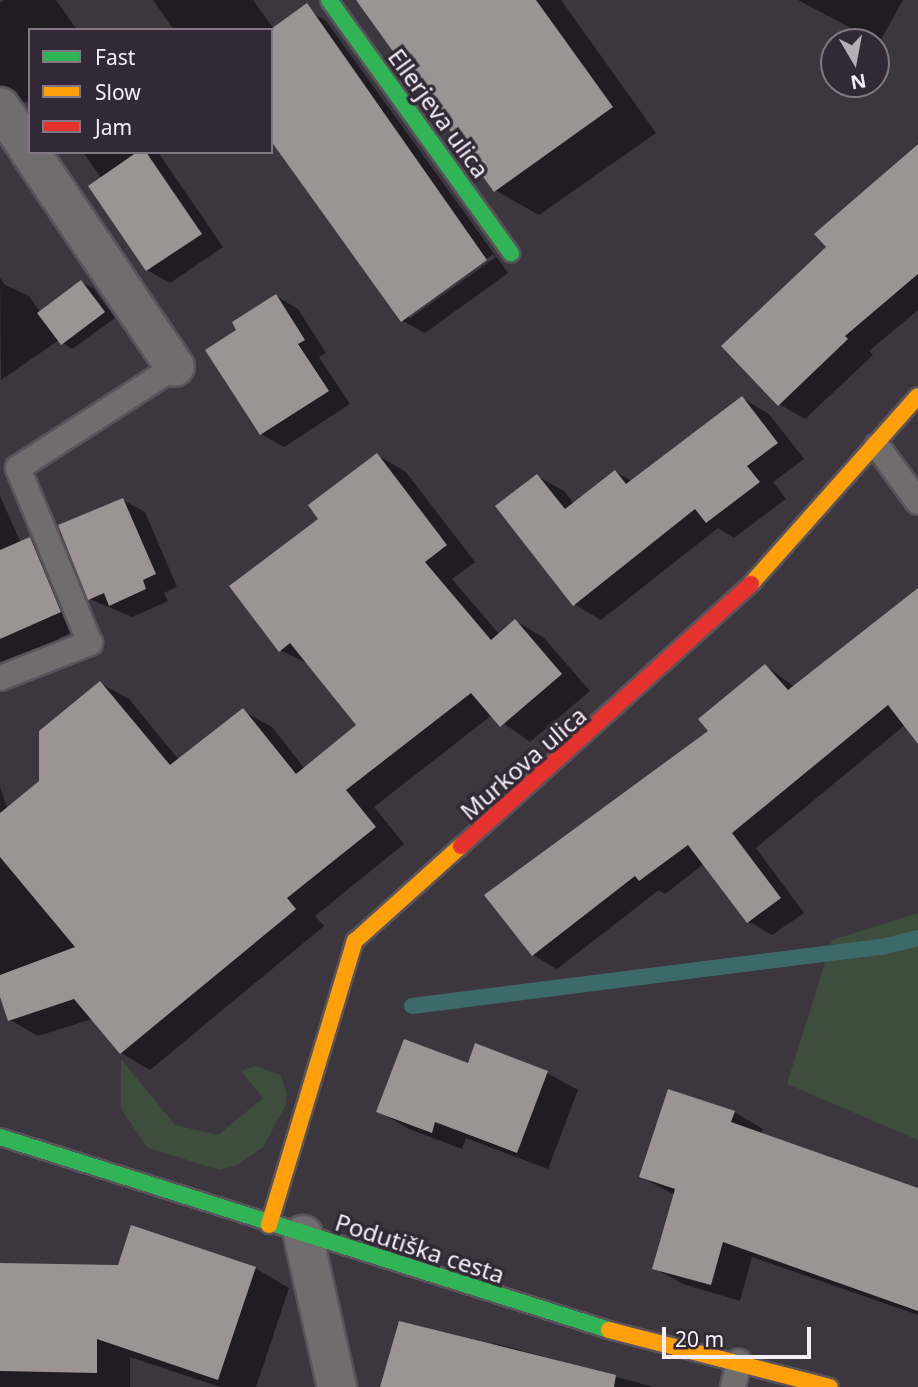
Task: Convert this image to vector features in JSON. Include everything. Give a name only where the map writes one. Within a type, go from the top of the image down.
[{"type":"street","name":"Ellerjeva ulica","points":[[329,0],[511,253]]},
{"type":"street","points":[[0,107],[28,149]]},
{"type":"street","points":[[31,154],[175,367]]},
{"type":"street","name":"Murkova ulica","points":[[286,1230],[355,941],[740,597],[877,446],[918,396]]},
{"type":"street","name":"Podutiška cesta","points":[[0,1137],[588,1325],[830,1387]]},
{"type":"street","points":[[286,1230],[337,1387]]},
{"type":"lane","points":[[0,678],[90,643],[18,468],[175,367]]},
{"type":"lane","points":[[877,446],[918,502]]},
{"type":"lane","points":[[733,1387],[739,1362]]},
{"type":"green space","points":[[918,913],[918,1140],[787,1084],[832,940]]},
{"type":"green space","points":[[121,1059],[175,1125],[218,1135],[263,1098],[241,1071],[256,1066],[280,1075],[287,1092],[286,1105],[263,1147],[237,1165],[220,1170],[148,1148],[121,1109]]},
{"type":"building","points":[[356,0],[536,0],[613,107],[494,192]]},
{"type":"building","points":[[307,3],[487,260],[401,322],[273,144],[272,28]]},
{"type":"building","points":[[918,144],[918,274],[845,336],[848,339],[778,406],[721,346],[826,247],[814,234]]},
{"type":"building","points":[[134,154],[147,154],[202,234],[146,271],[88,186]]},
{"type":"building","points":[[81,280],[105,312],[61,345],[37,313]]},
{"type":"building","points":[[276,294],[305,340],[298,344],[329,391],[260,435],[205,350],[236,330],[232,322]]},
{"type":"building","points":[[742,396],[778,443],[747,466],[760,482],[706,523],[695,509],[573,606],[495,506],[537,474],[565,509],[615,470],[626,484]]},
{"type":"building","points":[[377,453],[447,545],[425,562],[491,640],[515,619],[562,674],[500,727],[471,693],[346,790],[376,827],[287,898],[296,909],[120,1054],[74,999],[8,1021],[0,997],[0,975],[75,947],[0,857],[0,813],[39,781],[39,731],[100,681],[170,765],[243,708],[296,774],[356,725],[290,643],[279,652],[229,586],[318,519],[308,505]]},
{"type":"building","points":[[123,498],[156,574],[143,580],[146,589],[109,606],[104,593],[88,600],[58,525]]},
{"type":"building","points":[[30,537],[61,612],[0,639],[0,550]]},
{"type":"building","points":[[918,588],[918,744],[888,705],[732,833],[781,898],[747,923],[688,845],[639,881],[635,876],[532,956],[484,895],[708,731],[698,719],[765,664],[788,690]]},
{"type":"building","points":[[404,1039],[468,1063],[475,1043],[548,1071],[517,1153],[435,1122],[432,1133],[376,1112]]},
{"type":"building","points":[[668,1089],[735,1111],[731,1122],[918,1188],[918,1311],[723,1242],[711,1285],[652,1269],[675,1189],[639,1177]]},
{"type":"building","points":[[131,1225],[256,1267],[218,1380],[97,1339],[97,1373],[0,1371],[0,1263],[118,1265]]},
{"type":"building","points":[[399,1321],[616,1375],[614,1387],[380,1387]]},
{"type":"waterway","points":[[412,1006],[882,947],[918,938]]},
{"type":"traffic: fast","points":[[329,0],[511,253]]},
{"type":"traffic: fast","points":[[0,1137],[609,1330]]},
{"type":"traffic: slow","points":[[751,584],[918,396]]},
{"type":"traffic: slow","points":[[269,1225],[355,941],[461,846]]},
{"type":"traffic: slow","points":[[609,1330],[830,1387]]},
{"type":"traffic: jam","points":[[461,846],[751,584]]}]
